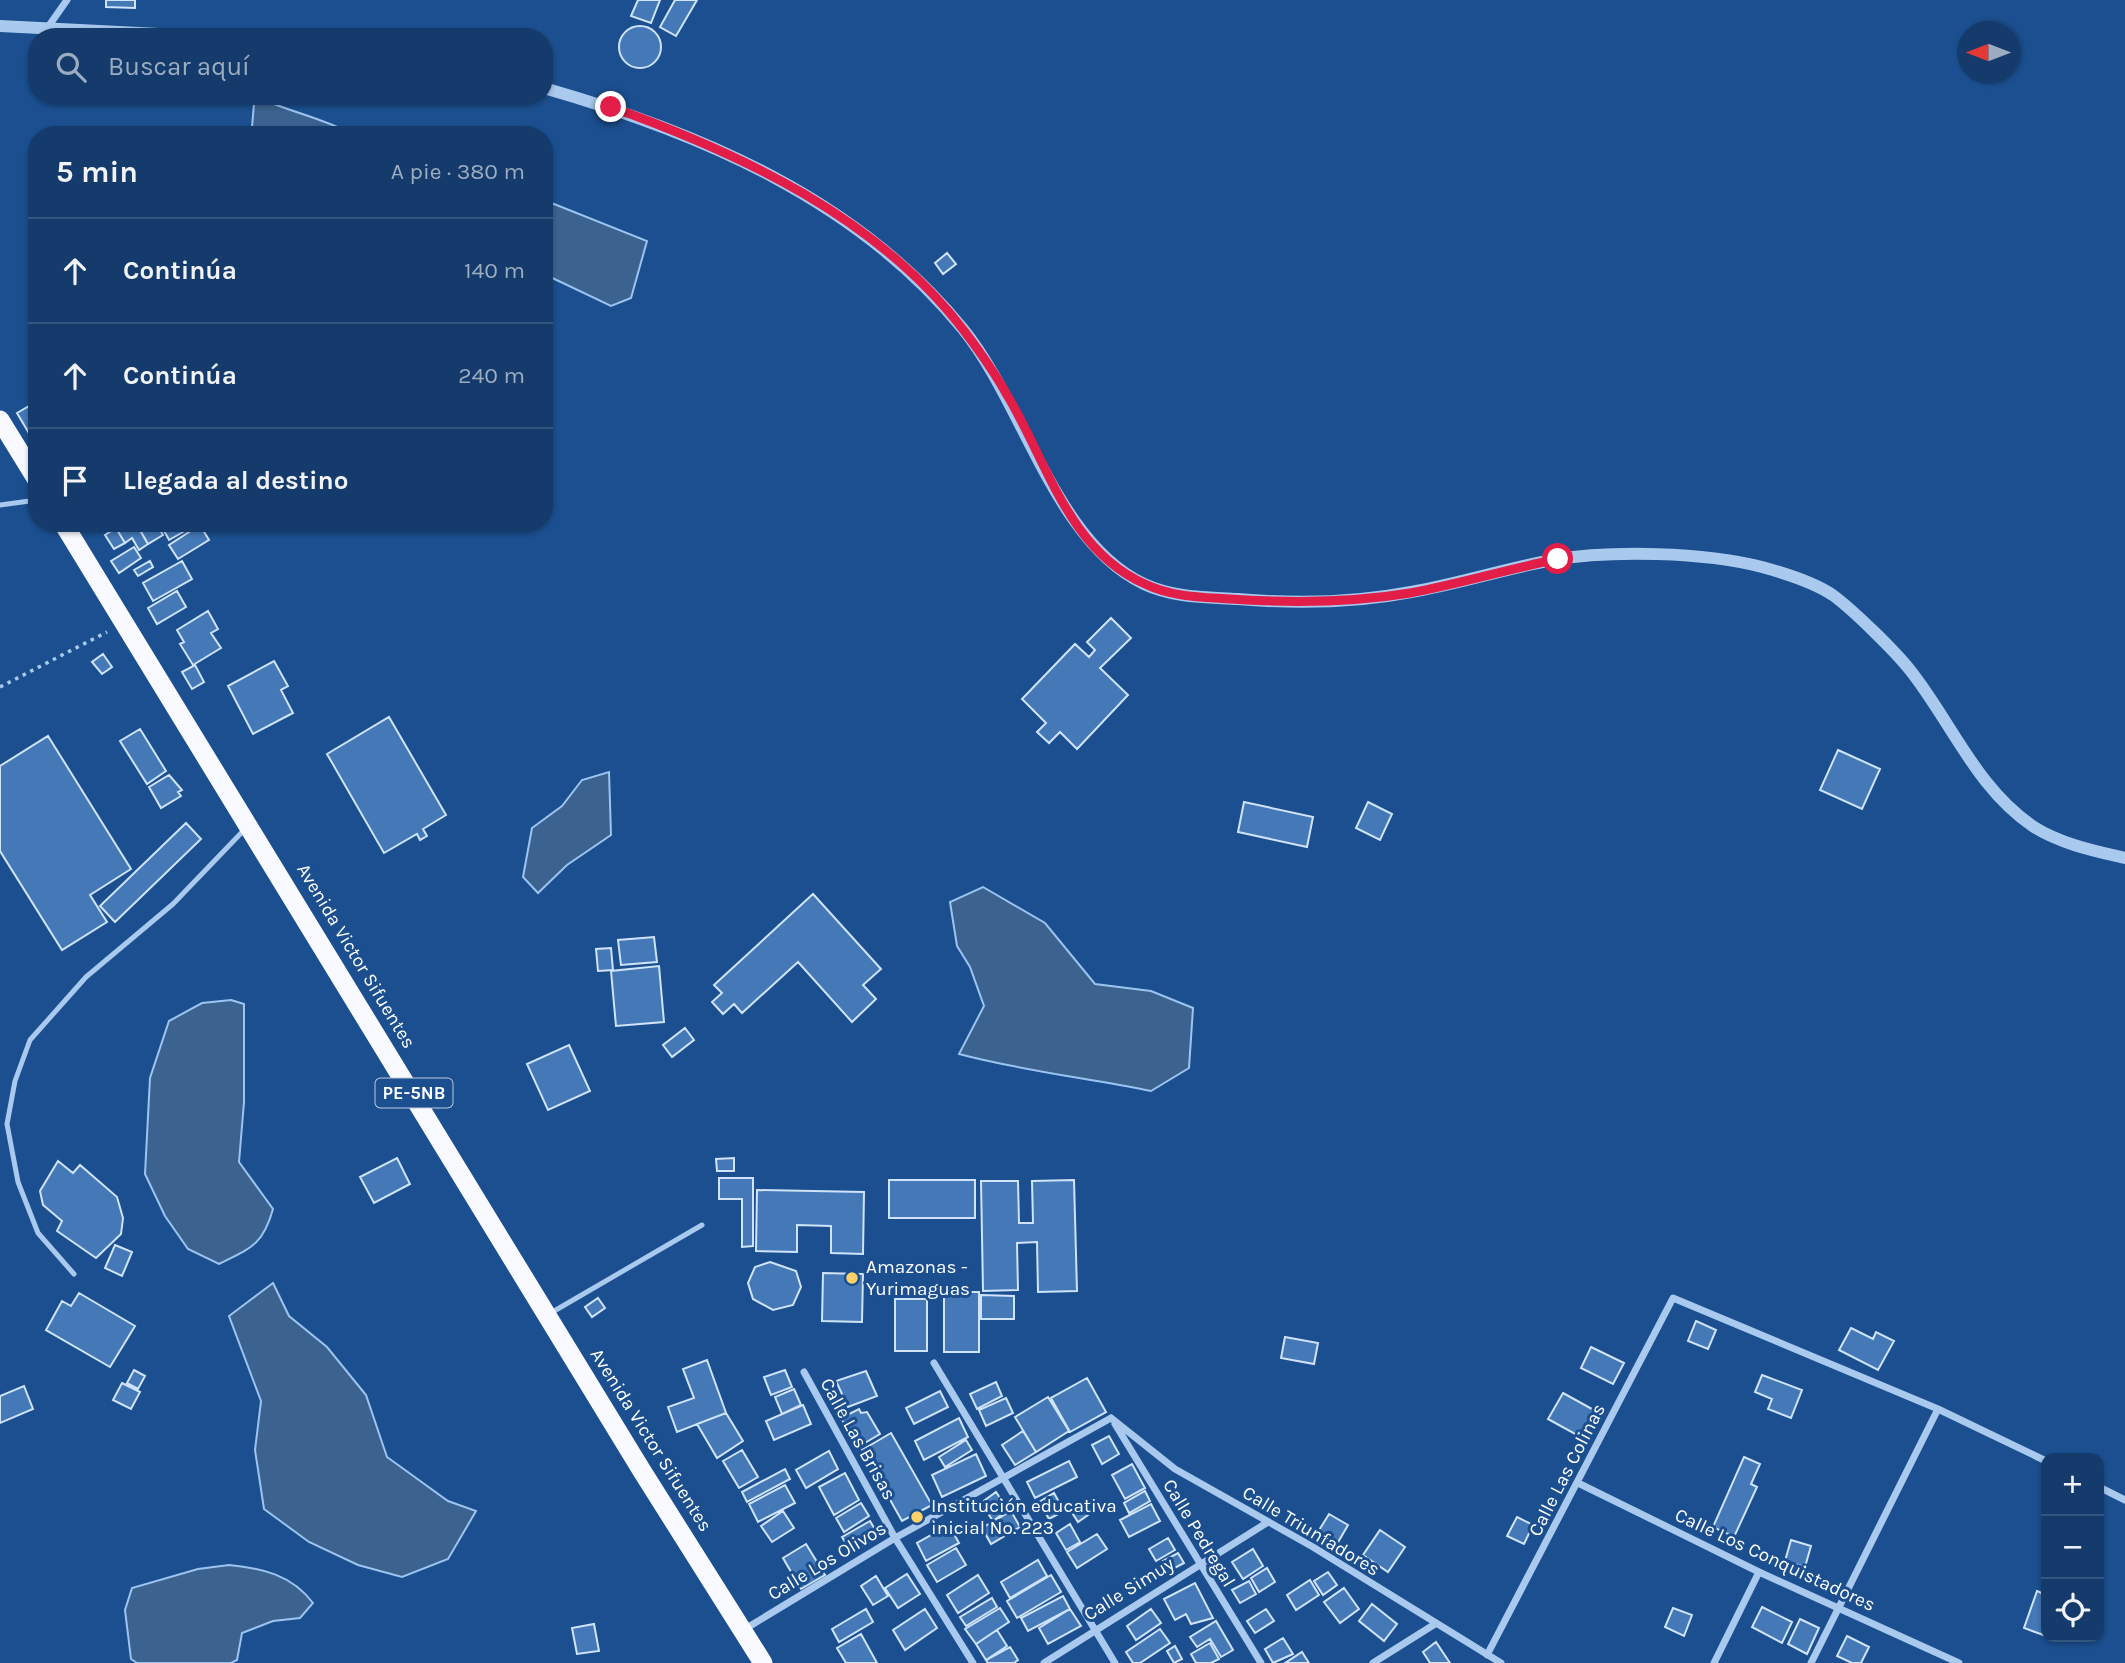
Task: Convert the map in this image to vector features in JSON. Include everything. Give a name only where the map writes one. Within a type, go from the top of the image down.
[{"type":"highway","points":[[0,420],[28,465]]},
{"type":"highway","name":"Avenida Victor Sifuentes","points":[[68,532],[250,825],[547,1315],[764,1663]]},
{"type":"street","points":[[48,27],[67,0]]},
{"type":"street","points":[[0,26],[64,28]]},
{"type":"street","points":[[553,91],[687,134],[769,175],[872,237],[915,277],[964,330],[1008,396],[1079,528],[1109,562],[1144,584],[1178,596],[1268,602],[1337,602],[1411,592],[1558,559],[1707,557],[1764,568],[1832,594],[1909,668],[1985,783],[2036,828],[2080,847],[2125,858]]},
{"type":"street","name":"Calle Las Colinas","points":[[1487,1656],[1673,1298],[1938,1409]]},
{"type":"street","points":[[934,1363],[1115,1663]]},
{"type":"street","name":"Calle Las Brisas","points":[[804,1372],[895,1538],[973,1663]]},
{"type":"street","points":[[1811,1663],[1938,1409],[2041,1459]]},
{"type":"street","name":"Calle Los Olivos","points":[[743,1630],[895,1538],[1111,1418]]},
{"type":"street","name":"Calle Triunfadores","points":[[1111,1418],[1175,1469],[1501,1663]]},
{"type":"street","name":"Calle Pedregal","points":[[1111,1418],[1261,1663]]},
{"type":"street","name":"Calle Los Conquistadores","points":[[1578,1483],[1759,1572],[1959,1663]]},
{"type":"street","points":[[2104,1490],[2125,1500]]},
{"type":"street","name":"Calle Simuy","points":[[1044,1663],[1094,1629],[1268,1522]]},
{"type":"street","points":[[1714,1663],[1759,1572]]},
{"type":"street","points":[[1373,1663],[1435,1624]]},
{"type":"lane","points":[[0,505],[28,501]]},
{"type":"lane","points":[[74,1274],[38,1233],[18,1182],[7,1124],[15,1081],[30,1040],[86,977],[173,904],[250,825]]},
{"type":"lane","points":[[547,1315],[702,1225]]},
{"type":"path","points":[[0,687],[124,624]]},
{"type":"water","points":[[254,105],[278,105],[334,126],[252,126]]},
{"type":"water","points":[[553,204],[647,241],[631,298],[611,306],[553,278]]},
{"type":"water","points":[[609,772],[611,835],[567,865],[538,893],[523,877],[532,828],[562,806],[582,780]]},
{"type":"water","points":[[983,887],[1045,923],[1095,984],[1151,991],[1193,1008],[1189,1068],[1151,1091],[959,1054],[984,1006],[970,967],[957,946],[950,902]]},
{"type":"water","points":[[231,1000],[244,1004],[244,1102],[239,1162],[273,1209],[260,1238],[240,1254],[219,1264],[188,1249],[165,1216],[145,1174],[150,1078],[169,1021],[202,1003]]},
{"type":"water","points":[[273,1283],[289,1316],[327,1347],[366,1395],[387,1457],[448,1501],[476,1511],[448,1559],[402,1577],[358,1565],[309,1542],[264,1509],[255,1450],[261,1401],[229,1316]]},
{"type":"water","points":[[229,1565],[253,1568],[286,1579],[305,1593],[313,1603],[300,1618],[273,1621],[242,1633],[237,1660],[231,1663],[137,1663],[131,1659],[125,1610],[132,1588],[198,1569]]},
{"type":"building","points":[[106,0],[135,0],[135,8],[106,7]]},
{"type":"building","points":[[638,0],[660,0],[651,23],[631,16]]},
{"type":"building","points":[[675,0],[697,0],[676,36],[660,27]]},
{"type":"building","points":[[640,26],[655,32],[661,47],[655,62],[640,68],[625,62],[619,47],[625,32]]},
{"type":"building","points":[[947,253],[956,264],[943,274],[935,263]]},
{"type":"building","points":[[28,407],[28,432],[17,413]]},
{"type":"building","points":[[118,532],[141,532],[148,544],[139,550],[132,538],[125,543]]},
{"type":"building","points":[[118,532],[125,543],[114,549],[105,535]]},
{"type":"building","points":[[141,532],[161,532],[163,535],[148,544]]},
{"type":"building","points":[[165,532],[183,532],[169,540]]},
{"type":"building","points":[[189,532],[204,532],[209,540],[178,559],[169,545]]},
{"type":"building","points":[[134,547],[141,558],[119,573],[111,561]]},
{"type":"building","points":[[150,561],[153,567],[138,576],[134,570]]},
{"type":"building","points":[[182,561],[192,579],[153,601],[143,583]]},
{"type":"building","points":[[177,591],[186,607],[157,624],[148,608]]},
{"type":"building","points":[[208,611],[218,629],[211,633],[221,648],[193,665],[180,644],[184,642],[177,630]]},
{"type":"building","points":[[1111,618],[1131,638],[1100,668],[1128,695],[1077,749],[1060,732],[1049,743],[1037,732],[1046,723],[1022,699],[1075,644],[1089,657],[1095,650],[1087,642]]},
{"type":"building","points":[[103,654],[112,667],[102,674],[92,662]]},
{"type":"building","points":[[274,661],[288,686],[281,690],[293,713],[253,734],[228,686]]},
{"type":"building","points":[[195,665],[204,682],[192,689],[182,672]]},
{"type":"building","points":[[389,717],[446,815],[423,829],[427,836],[420,840],[417,834],[384,853],[327,754]]},
{"type":"building","points":[[140,729],[166,771],[147,784],[120,741]]},
{"type":"building","points":[[48,736],[131,869],[90,895],[107,922],[62,950],[0,851],[0,766]]},
{"type":"building","points":[[1838,750],[1880,769],[1862,809],[1820,790]]},
{"type":"building","points":[[169,775],[182,790],[178,792],[181,796],[161,808],[149,787]]},
{"type":"building","points":[[1244,802],[1313,817],[1307,847],[1238,832]]},
{"type":"building","points":[[1368,802],[1392,814],[1380,840],[1356,828]]},
{"type":"building","points":[[186,823],[201,839],[115,922],[100,906]]},
{"type":"building","points":[[813,894],[881,969],[863,985],[876,999],[852,1022],[798,962],[742,1013],[734,1004],[723,1014],[712,1002],[722,993],[714,985]]},
{"type":"building","points":[[654,937],[657,962],[621,965],[618,940]]},
{"type":"building","points":[[611,948],[613,970],[598,971],[596,949]]},
{"type":"building","points":[[659,966],[664,1022],[616,1026],[611,971]]},
{"type":"building","points":[[685,1028],[694,1040],[672,1057],[663,1045]]},
{"type":"building","points":[[569,1045],[590,1091],[548,1110],[527,1064]]},
{"type":"building","points":[[397,1158],[410,1184],[374,1203],[360,1177]]},
{"type":"building","points":[[734,1158],[734,1171],[717,1171],[716,1159]]},
{"type":"building","points":[[58,1161],[73,1173],[80,1165],[117,1197],[123,1218],[121,1234],[96,1258],[57,1231],[62,1221],[43,1205],[40,1191]]},
{"type":"building","points":[[719,1178],[753,1178],[753,1246],[742,1247],[742,1199],[719,1199]]},
{"type":"building","points":[[889,1180],[975,1180],[975,1218],[889,1218]]},
{"type":"building","points":[[1074,1180],[1077,1291],[1038,1292],[1037,1242],[1017,1243],[1018,1290],[983,1291],[981,1181],[1018,1181],[1019,1223],[1033,1223],[1032,1181]]},
{"type":"building","points":[[757,1190],[864,1192],[863,1254],[831,1253],[831,1226],[797,1225],[797,1252],[756,1251]]},
{"type":"building","points":[[115,1245],[132,1252],[122,1276],[105,1268]]},
{"type":"building","points":[[770,1262],[796,1271],[801,1287],[793,1305],[773,1310],[753,1299],[748,1283],[755,1267]]},
{"type":"building","points":[[823,1273],[863,1274],[862,1322],[822,1321]]},
{"type":"building","points":[[944,1292],[979,1292],[979,1352],[944,1352]]},
{"type":"building","points":[[79,1293],[135,1326],[110,1367],[46,1330],[62,1301],[71,1306]]},
{"type":"building","points":[[981,1295],[1014,1296],[1014,1319],[981,1319]]},
{"type":"building","points":[[598,1298],[605,1308],[592,1317],[585,1307]]},
{"type":"building","points":[[895,1299],[927,1299],[927,1351],[895,1351]]},
{"type":"building","points":[[1696,1321],[1716,1330],[1708,1349],[1688,1341]]},
{"type":"building","points":[[1851,1328],[1873,1339],[1876,1332],[1894,1341],[1878,1370],[1839,1350]]},
{"type":"building","points":[[1285,1337],[1318,1343],[1314,1364],[1281,1358]]},
{"type":"building","points":[[1591,1347],[1624,1363],[1613,1384],[1581,1368]]},
{"type":"building","points":[[707,1360],[726,1413],[677,1432],[668,1407],[694,1398],[683,1369]]},
{"type":"building","points":[[134,1370],[145,1376],[138,1389],[127,1383]]},
{"type":"building","points":[[785,1370],[792,1387],[771,1395],[764,1377]]},
{"type":"building","points":[[866,1371],[877,1396],[848,1407],[836,1381]]},
{"type":"building","points":[[1762,1375],[1802,1390],[1791,1418],[1768,1409],[1772,1399],[1755,1392]]},
{"type":"building","points":[[1087,1378],[1106,1412],[1070,1432],[1051,1398]]},
{"type":"building","points":[[996,1382],[1002,1396],[977,1409],[970,1394]]},
{"type":"building","points":[[122,1383],[140,1392],[131,1409],[113,1400]]},
{"type":"building","points":[[24,1386],[33,1409],[0,1423],[0,1396]]},
{"type":"building","points":[[794,1389],[801,1405],[782,1414],[775,1397]]},
{"type":"building","points":[[940,1391],[948,1407],[914,1424],[906,1408]]},
{"type":"building","points":[[1563,1393],[1601,1414],[1586,1440],[1548,1419]]},
{"type":"building","points":[[1048,1397],[1069,1431],[1036,1452],[1015,1417]]},
{"type":"building","points":[[1006,1398],[1013,1413],[986,1426],[979,1410]]},
{"type":"building","points":[[803,1405],[811,1424],[774,1440],[766,1421]]},
{"type":"building","points":[[859,1409],[861,1413],[867,1412],[880,1434],[858,1447],[841,1418]]},
{"type":"building","points":[[726,1413],[743,1441],[717,1458],[697,1424]]},
{"type":"building","points":[[959,1418],[968,1437],[924,1460],[915,1441]]},
{"type":"building","points":[[1023,1431],[1036,1452],[1015,1465],[1002,1445]]},
{"type":"building","points":[[891,1433],[932,1505],[902,1521],[862,1450]]},
{"type":"building","points":[[1109,1436],[1119,1454],[1102,1464],[1092,1445]]},
{"type":"building","points":[[966,1440],[972,1450],[945,1467],[939,1457]]},
{"type":"building","points":[[742,1450],[758,1477],[739,1488],[723,1461]]},
{"type":"building","points":[[829,1451],[838,1469],[806,1488],[796,1470]]},
{"type":"building","points":[[976,1454],[986,1476],[942,1497],[932,1475]]},
{"type":"building","points":[[1744,1457],[1760,1464],[1751,1484],[1757,1487],[1734,1537],[1713,1527]]},
{"type":"building","points":[[1069,1461],[1077,1477],[1035,1498],[1027,1482]]},
{"type":"building","points":[[1132,1464],[1145,1488],[1125,1499],[1112,1475]]},
{"type":"building","points":[[785,1469],[790,1479],[747,1502],[742,1492]]},
{"type":"building","points":[[845,1473],[859,1500],[834,1515],[819,1487]]},
{"type":"building","points":[[785,1485],[795,1503],[758,1522],[749,1504]]},
{"type":"building","points":[[1145,1491],[1150,1501],[1129,1513],[1124,1503]]},
{"type":"building","points":[[996,1492],[1008,1510],[993,1521],[981,1503]]},
{"type":"building","points":[[1054,1493],[1064,1511],[1049,1519],[1039,1502]]},
{"type":"building","points":[[1079,1502],[1088,1515],[1078,1522],[1069,1508]]},
{"type":"building","points":[[861,1503],[869,1516],[844,1532],[836,1518]]},
{"type":"building","points":[[1151,1504],[1160,1521],[1129,1537],[1120,1520]]},
{"type":"building","points":[[783,1511],[794,1528],[772,1542],[761,1526]]},
{"type":"building","points":[[1011,1511],[1020,1527],[991,1544],[982,1528]]},
{"type":"building","points":[[1329,1514],[1348,1525],[1337,1544],[1318,1532]]},
{"type":"building","points":[[1517,1517],[1533,1525],[1524,1544],[1507,1536]]},
{"type":"building","points":[[870,1521],[879,1536],[852,1553],[842,1537]]},
{"type":"building","points":[[1070,1524],[1080,1542],[1066,1550],[1056,1533]]},
{"type":"building","points":[[949,1525],[959,1543],[926,1561],[917,1543]]},
{"type":"building","points":[[1380,1530],[1405,1547],[1388,1572],[1363,1555]]},
{"type":"building","points":[[1097,1534],[1107,1549],[1077,1568],[1067,1552]]},
{"type":"building","points":[[1168,1538],[1175,1550],[1156,1561],[1149,1549]]},
{"type":"building","points":[[1791,1540],[1811,1546],[1805,1567],[1785,1561]]},
{"type":"building","points":[[806,1544],[825,1575],[801,1589],[783,1558]]},
{"type":"building","points":[[956,1548],[966,1565],[937,1582],[927,1565]]},
{"type":"building","points":[[1253,1549],[1263,1566],[1243,1579],[1232,1562]]},
{"type":"building","points":[[1178,1553],[1184,1563],[1169,1571],[1163,1561]]},
{"type":"building","points":[[1038,1560],[1047,1576],[1010,1598],[1001,1582]]},
{"type":"building","points":[[1267,1568],[1275,1582],[1259,1592],[1251,1578]]},
{"type":"building","points":[[1328,1572],[1337,1585],[1323,1595],[1314,1581]]},
{"type":"building","points":[[907,1574],[920,1594],[898,1608],[885,1588]]},
{"type":"building","points":[[978,1575],[989,1593],[958,1613],[947,1595]]},
{"type":"building","points":[[1051,1575],[1061,1592],[1017,1618],[1007,1601]]},
{"type":"building","points":[[876,1576],[888,1596],[873,1605],[861,1586]]},
{"type":"building","points":[[1310,1580],[1319,1595],[1296,1610],[1287,1595]]},
{"type":"building","points":[[1249,1581],[1256,1594],[1240,1603],[1232,1590]]},
{"type":"building","points":[[1195,1583],[1213,1618],[1191,1624],[1186,1614],[1175,1620],[1164,1599]]},
{"type":"building","points":[[1344,1588],[1359,1609],[1340,1623],[1324,1602]]},
{"type":"building","points":[[2037,1591],[2041,1593],[2041,1634],[2024,1628]]},
{"type":"building","points":[[1063,1596],[1070,1609],[1028,1631],[1021,1618]]},
{"type":"building","points":[[992,1598],[997,1607],[966,1626],[960,1617]]},
{"type":"building","points":[[1372,1604],[1397,1624],[1384,1641],[1359,1621]]},
{"type":"building","points":[[1762,1607],[1792,1622],[1782,1643],[1752,1627]]},
{"type":"building","points":[[1000,1608],[1009,1622],[976,1644],[965,1629]]},
{"type":"building","points":[[1673,1608],[1692,1615],[1684,1636],[1665,1627]]},
{"type":"building","points":[[866,1609],[873,1622],[839,1642],[832,1629]]},
{"type":"building","points":[[925,1609],[937,1628],[905,1650],[893,1630]]},
{"type":"building","points":[[1070,1609],[1081,1626],[1048,1644],[1039,1628]]},
{"type":"building","points":[[1151,1609],[1161,1623],[1136,1640],[1127,1626]]},
{"type":"building","points":[[1266,1609],[1274,1621],[1255,1633],[1247,1621]]},
{"type":"building","points":[[1800,1619],[1819,1628],[1807,1654],[1788,1644]]},
{"type":"building","points":[[1216,1621],[1233,1650],[1221,1657],[1210,1639],[1197,1647],[1190,1637]]},
{"type":"building","points":[[594,1624],[599,1651],[577,1654],[572,1628]]},
{"type":"building","points":[[1160,1629],[1170,1643],[1140,1663],[1133,1663],[1126,1652]]},
{"type":"building","points":[[997,1630],[1007,1646],[986,1660],[976,1644]]},
{"type":"building","points":[[861,1634],[877,1663],[846,1663],[837,1648]]},
{"type":"building","points":[[1847,1636],[1869,1647],[1861,1663],[1852,1663],[1837,1656]]},
{"type":"building","points":[[1283,1638],[1293,1654],[1273,1663],[1265,1649]]},
{"type":"building","points":[[1436,1642],[1450,1663],[1430,1663],[1423,1652]]},
{"type":"building","points":[[1210,1643],[1219,1659],[1211,1663],[1196,1663],[1191,1654]]},
{"type":"building","points":[[1175,1646],[1182,1659],[1174,1663],[1167,1651]]},
{"type":"building","points":[[1010,1647],[1018,1660],[1014,1663],[988,1663],[986,1660]]},
{"type":"building","points":[[1302,1652],[1309,1663],[1285,1663]]},
{"type":"place","name":"Amazonas - Yurimaguas","points":[[852,1278]]},
{"type":"place","name":"Institución educativa inicial No. 223","points":[[917,1517]]},
{"type":"route","points":[[611,107],[687,134],[769,175],[872,237],[915,277],[964,330],[1008,396],[1044,469],[1079,528],[1109,562],[1144,584],[1178,596],[1268,602],[1337,602],[1411,592],[1558,559]]}]
